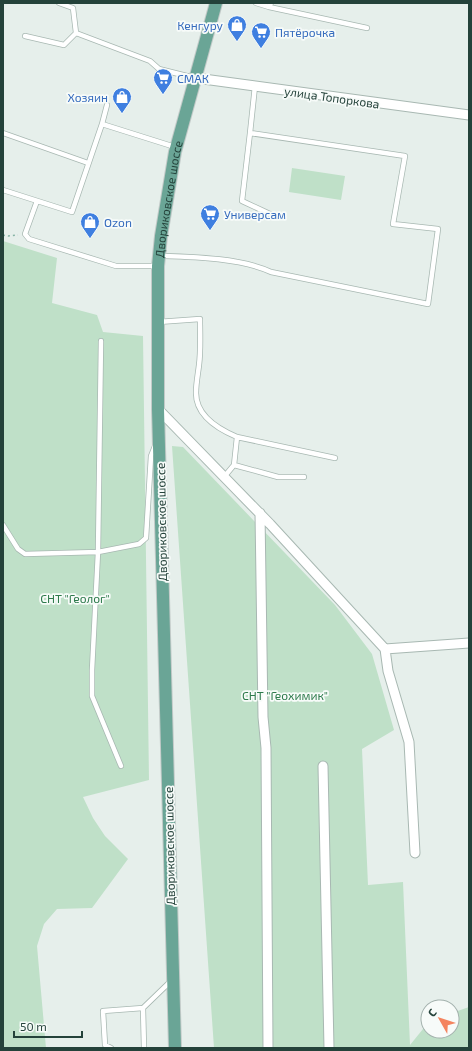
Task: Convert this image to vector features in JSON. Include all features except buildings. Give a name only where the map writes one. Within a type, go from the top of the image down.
[{"type":"main road","name":"Двориковское шоссе","points":[[175,1048],[158,410],[158,261],[170,174],[216,3]]},
{"type":"street","name":"улица Топоркова","points":[[196,78],[469,115]]},
{"type":"street","points":[[158,410],[260,513],[385,648],[388,671],[409,742],[416,853]]},
{"type":"street","points":[[260,513],[263,717],[266,748],[268,1048]]},
{"type":"street","points":[[385,648],[469,643]]},
{"type":"street","points":[[323,766],[329,1048]]},
{"type":"lane","points":[[59,3],[73,8],[76,33]]},
{"type":"lane","points":[[256,3],[367,28]]},
{"type":"lane","points":[[25,36],[64,45],[76,33]]},
{"type":"lane","points":[[76,33],[150,61],[159,69],[196,78]]},
{"type":"lane","points":[[255,86],[242,201],[270,214]]},
{"type":"lane","points":[[3,190],[72,212],[107,105]]},
{"type":"lane","points":[[102,124],[176,148]]},
{"type":"lane","points":[[3,133],[88,163]]},
{"type":"lane","points":[[37,201],[25,234],[29,239],[116,266],[203,257],[259,266],[271,272],[428,304],[438,229],[393,224],[405,156],[250,134]]},
{"type":"lane","points":[[157,322],[200,319],[199,363],[196,394],[200,410],[215,425],[225,432],[238,437],[335,458]]},
{"type":"lane","points":[[102,341],[98,552],[92,696],[121,766]]},
{"type":"lane","points":[[3,525],[18,549],[25,554],[98,552],[139,544],[146,538],[151,456],[159,433]]},
{"type":"lane","points":[[224,477],[234,465],[238,437]]},
{"type":"lane","points":[[234,465],[278,477],[304,477]]},
{"type":"lane","points":[[111,1048],[105,1045],[103,1011],[143,1008],[173,979]]},
{"type":"lane","points":[[143,1008],[144,1048]]},
{"type":"path","points":[[3,235],[8,236],[25,234]]},
{"type":"green space","points":[[292,168],[345,176],[341,200],[289,192]]},
{"type":"green space","name":"СНТ \"Геолог\"","points":[[3,241],[57,258],[52,303],[97,315],[103,332],[143,336],[149,780],[83,797],[93,818],[105,836],[128,859],[92,908],[57,909],[44,924],[37,946],[46,1048],[3,1048]]},
{"type":"green space","name":"СНТ \"Геохимик\"","points":[[172,446],[183,447],[335,605],[372,654],[394,730],[362,749],[368,885],[403,882],[410,1045],[420,1033],[420,1039],[460,1039],[460,1010],[469,1007],[469,1048],[214,1048]]},
{"type":"place","name":"Кенгуру","points":[[237,42]]},
{"type":"place","name":"Пятёрочка","points":[[261,49]]},
{"type":"place","name":"СМАК","points":[[163,95]]},
{"type":"place","name":"Хозяин","points":[[122,114]]},
{"type":"place","name":"Универсам","points":[[210,231]]},
{"type":"place","name":"Ozon","points":[[90,239]]}]
